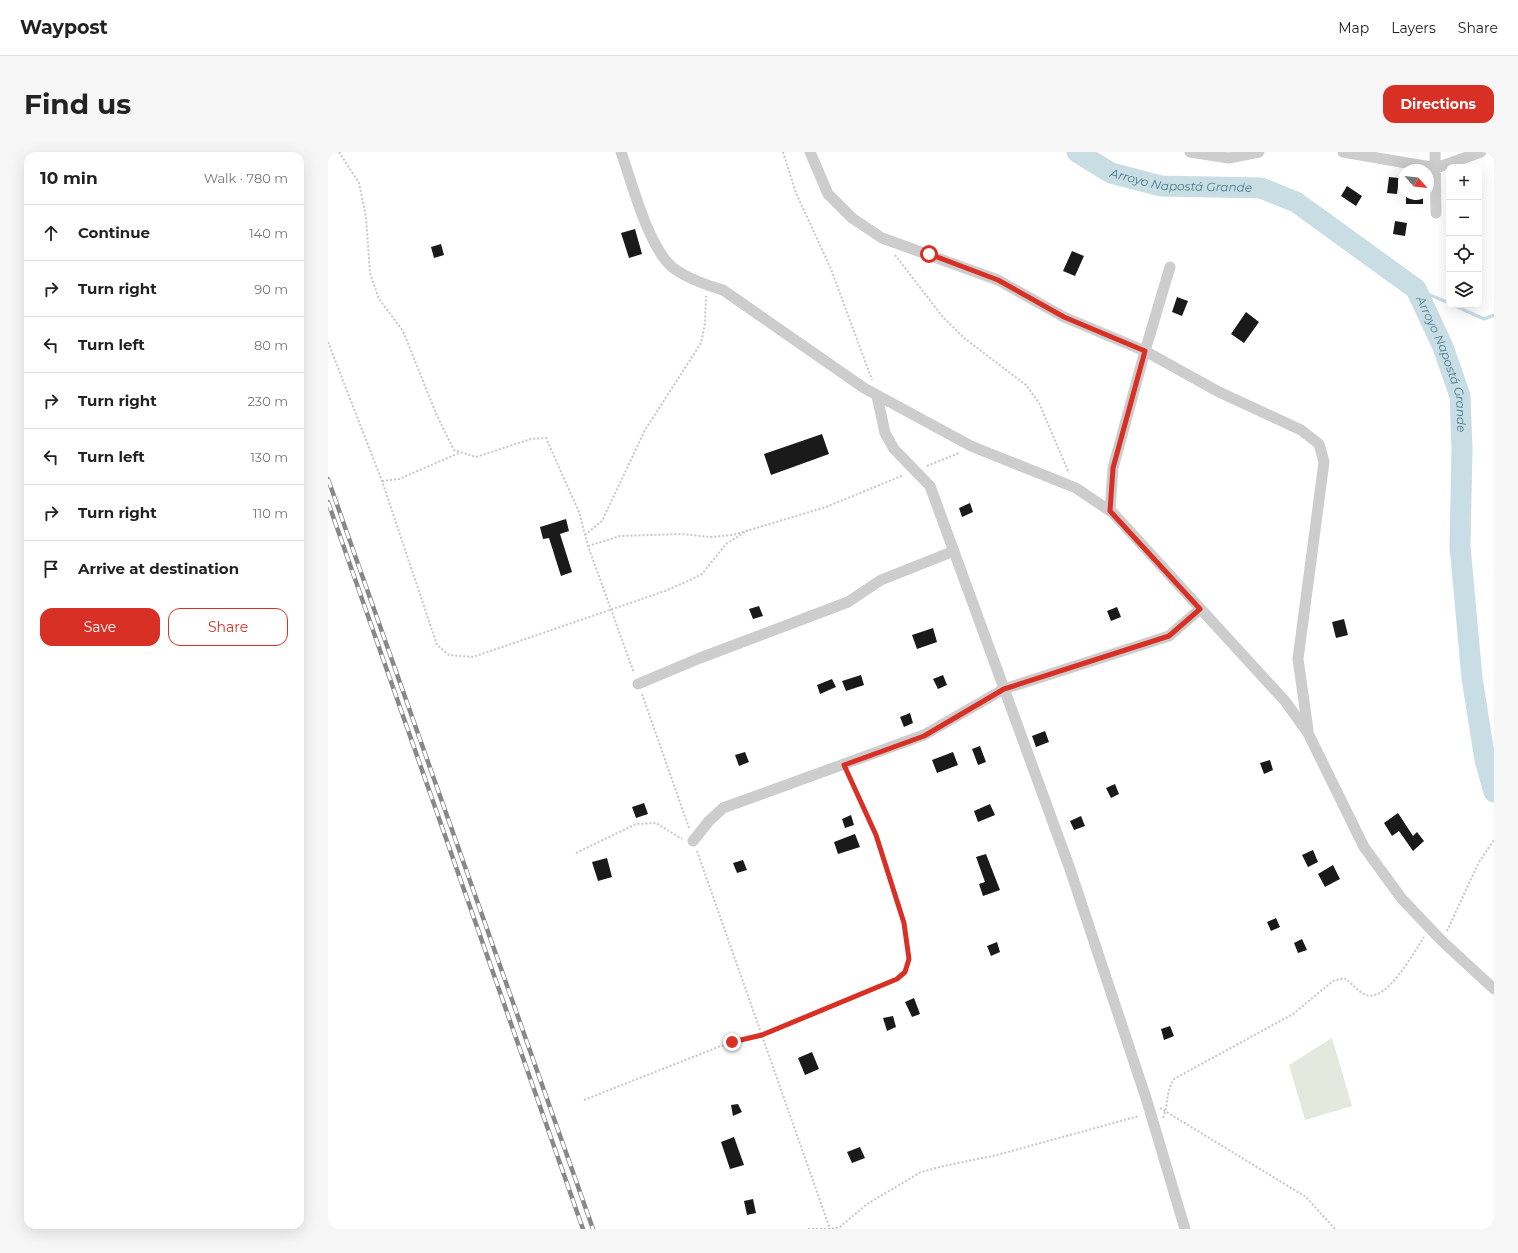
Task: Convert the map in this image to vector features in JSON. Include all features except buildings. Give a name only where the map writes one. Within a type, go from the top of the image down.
[{"type":"street","points":[[621,152],[646,222],[661,254],[673,267],[706,285],[723,290],[864,388],[878,396],[971,446],[1076,488],[1110,511],[1285,701],[1308,733],[1364,847],[1402,900],[1442,941],[1494,989]]},
{"type":"street","points":[[810,152],[828,194],[852,218],[882,238],[998,280],[1064,317],[1145,351],[1219,392],[1301,430],[1319,444],[1324,462],[1298,659],[1308,733]]},
{"type":"street","points":[[1190,152],[1229,158],[1259,152]]},
{"type":"street","points":[[1342,152],[1436,168],[1481,152]]},
{"type":"street","points":[[1435,152],[1436,213]]},
{"type":"street","points":[[1110,511],[1113,468],[1170,267]]},
{"type":"street","points":[[878,396],[885,433],[894,449],[930,486],[954,551],[1070,869],[1146,1098],[1185,1229]]},
{"type":"street","points":[[638,684],[700,658],[848,602],[881,580],[954,551]]},
{"type":"street","points":[[693,841],[709,821],[723,808],[924,736],[1004,689],[1169,636],[1200,609]]},
{"type":"path","points":[[338,152],[359,183],[366,217],[370,273],[379,299],[403,331],[437,416],[454,450],[476,457],[531,439],[546,438]]},
{"type":"path","points":[[783,152],[796,193],[831,269],[878,396]]},
{"type":"path","points":[[882,238],[942,316],[964,338],[1026,385],[1039,403],[1076,488]]},
{"type":"path","points":[[585,534],[602,521],[645,430],[701,343],[705,323],[706,285]]},
{"type":"path","points":[[328,342],[382,481],[437,645],[449,655],[473,657],[665,591],[702,574],[726,544],[748,530]]},
{"type":"path","points":[[588,546],[620,536],[681,534],[711,536],[733,534],[826,507],[953,456],[971,446]]},
{"type":"path","points":[[382,481],[399,479],[460,452]]},
{"type":"path","points":[[584,1100],[732,1042],[762,1035],[897,979],[905,972],[909,959],[904,923],[876,835],[844,765]]},
{"type":"path","points":[[576,853],[636,824],[656,823],[680,839],[693,841]]},
{"type":"path","points":[[1442,941],[1476,869],[1494,840]]},
{"type":"path","points":[[1157,1134],[1166,1111],[1168,1089],[1174,1079],[1293,1014],[1333,981],[1344,978],[1364,995],[1378,994],[1391,985],[1429,928]]},
{"type":"path","points":[[1146,1098],[1306,1198],[1335,1229]]},
{"type":"path","points":[[808,1229],[830,1229],[840,1226],[868,1204],[921,1172],[997,1155],[1150,1113]]},
{"type":"shaded area","points":[[1332,1038],[1352,1106],[1305,1120],[1289,1065]]},
{"type":"waterway","name":"Arroyo Napostá Grande","points":[[1077,152],[1111,173],[1161,186],[1261,188],[1296,202],[1416,289],[1443,347],[1460,396],[1462,449],[1460,546],[1472,678],[1485,760],[1494,792]]},
{"type":"waterway","points":[[1416,289],[1446,302]]},
{"type":"waterway","points":[[1460,308],[1484,319],[1494,315]]},
{"type":"railway","points":[[328,479],[593,1229]]},
{"type":"railway","points":[[328,502],[583,1229]]},
{"type":"route","points":[[732,1042],[762,1035],[897,979],[905,972],[909,959],[904,923],[876,835],[844,765],[924,736],[1004,689],[1169,636],[1200,609],[1110,511],[1113,468],[1145,351],[1064,317],[998,280],[929,254]]}]
